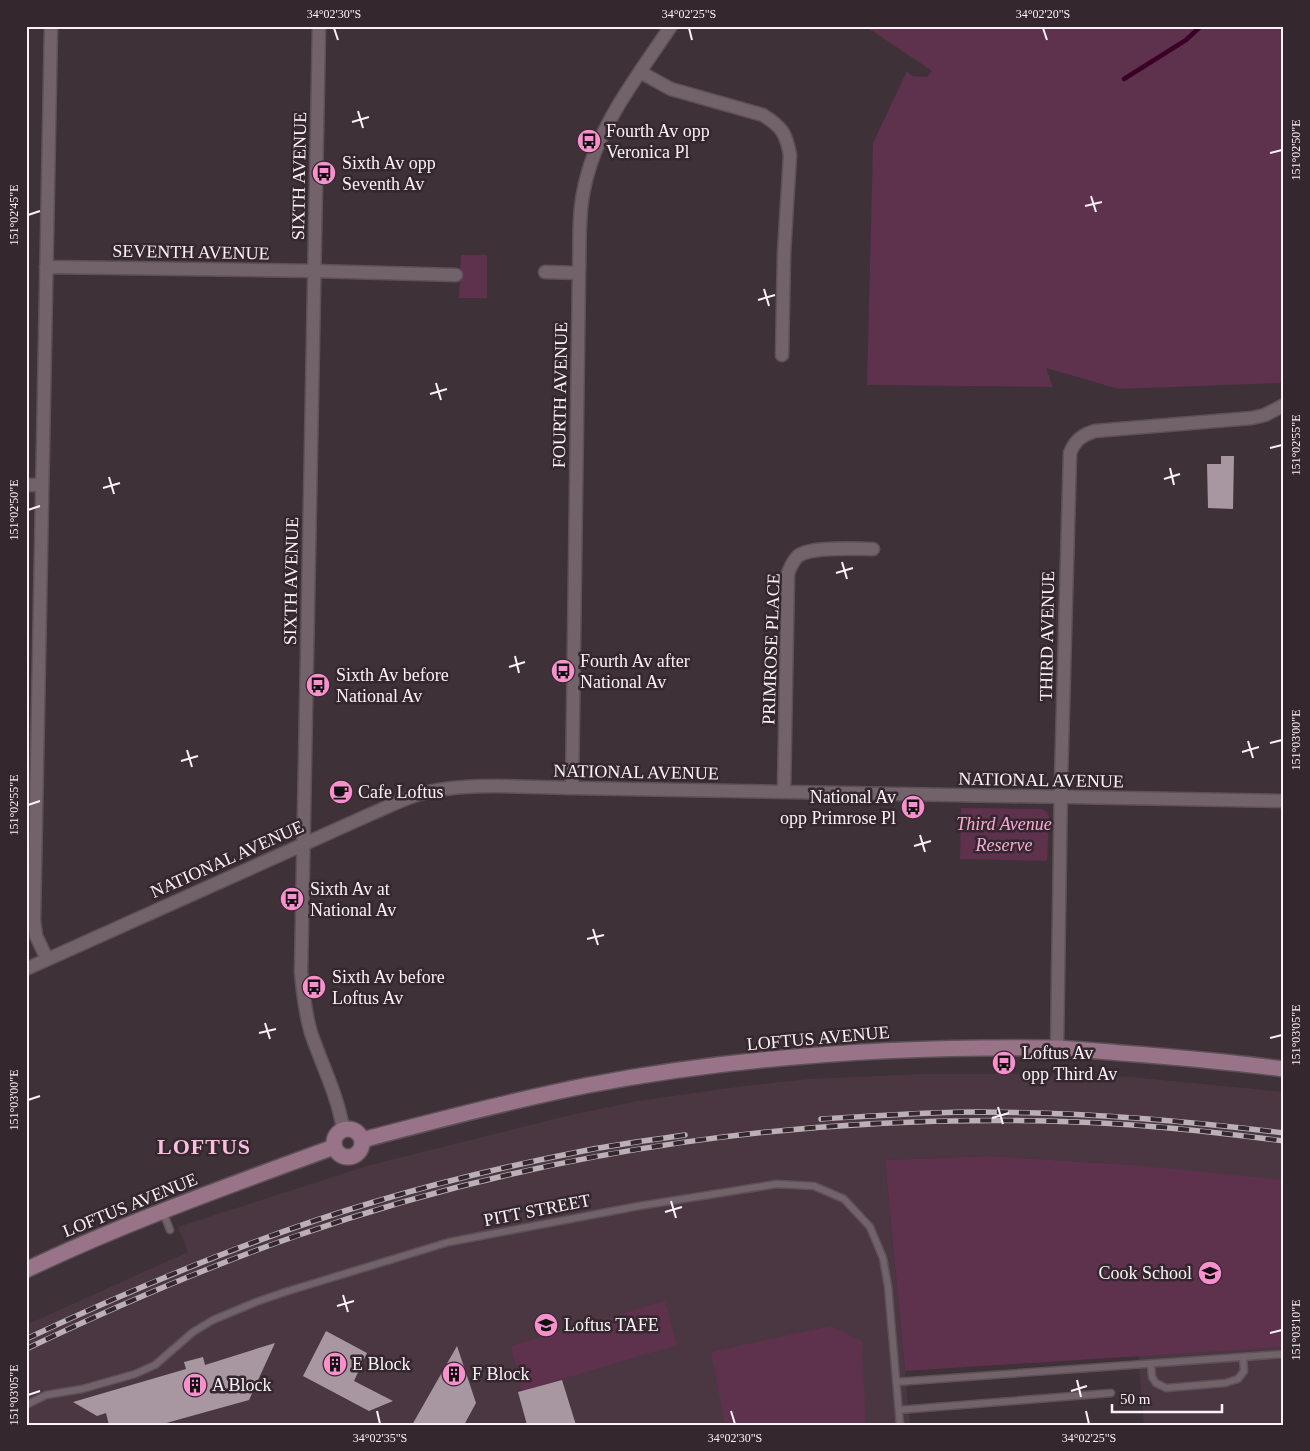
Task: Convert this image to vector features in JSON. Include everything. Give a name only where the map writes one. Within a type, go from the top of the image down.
[{"type":"street","points":[[47,959],[36,936],[34,920],[51,26]]},
{"type":"street","name":"SIXTH AVENUE","points":[[319,26],[301,972],[304,1003],[311,1032],[340,1114],[343,1129]]},
{"type":"street","name":"FOURTH AVENUE","points":[[572,788],[579,273],[584,190],[593,159],[605,129],[671,26]]},
{"type":"street","points":[[640,72],[671,89],[763,114],[784,131],[790,155],[784,245],[782,356]]},
{"type":"street","name":"SEVENTH AVENUE","points":[[46,267],[456,275]]},
{"type":"street","points":[[545,272],[579,273]]},
{"type":"street","name":"THIRD AVENUE","points":[[1057,1048],[1070,453],[1073,445],[1079,438],[1095,431],[1252,418],[1265,415],[1284,405]]},
{"type":"street","points":[[26,485],[42,485]]},
{"type":"street","name":"PRIMROSE PLACE","points":[[784,792],[788,573],[798,557],[807,551],[873,549]]},
{"type":"street","name":"NATIONAL AVENUE","points":[[26,970],[415,795],[448,789],[572,788],[1284,801]]},
{"type":"street","name":"LOFTUS AVENUE","points":[[362,1140],[503,1104],[590,1085],[712,1066],[903,1050],[1057,1048],[1184,1058],[1284,1069]]},
{"type":"street","points":[[348,1128],[357,1132],[362,1140],[359,1152],[352,1157],[339,1154],[334,1147],[335,1136],[343,1129],[348,1128]]},
{"type":"street","name":"LOFTUS AVENUE","points":[[26,1270],[75,1246],[163,1210],[334,1147]]},
{"type":"lane","name":"PITT STREET","points":[[26,1405],[46,1395],[64,1393],[135,1374],[155,1365],[193,1332],[213,1320],[256,1302],[449,1242],[638,1206],[777,1184],[814,1186],[844,1199],[870,1226],[883,1258],[888,1289],[900,1425]]},
{"type":"lane","points":[[163,1210],[170,1230]]},
{"type":"lane","points":[[896,1382],[1284,1354]]},
{"type":"lane","points":[[1151,1364],[1152,1376],[1156,1384],[1166,1388],[1226,1383],[1238,1378],[1244,1371],[1243,1357]]},
{"type":"lane","points":[[899,1410],[1111,1393]]},
{"type":"shaded area","points":[[922,1074],[1130,1077],[1284,1092],[1284,1425],[1144,1425],[1139,1367],[1133,1165],[990,1156],[885,1160],[910,1425],[26,1425],[26,1325],[188,1252],[178,1227],[370,1165],[566,1116],[638,1101],[810,1079]]},
{"type":"green space","points":[[865,26],[1284,26],[1284,374],[1280,383],[1119,389],[1046,368],[1053,387],[867,385],[873,143],[907,71],[912,76],[927,77],[932,71]]},
{"type":"green space","points":[[461,255],[487,255],[487,298],[459,298]]},
{"type":"green space","name":"Third Avenue Reserve","points":[[961,808],[1042,809],[1047,812],[1049,817],[1047,861],[960,859]]},
{"type":"green space","points":[[990,1156],[1133,1165],[1284,1180],[1284,1347],[905,1371],[885,1160]]},
{"type":"green space","points":[[665,1301],[677,1345],[522,1391],[511,1346]]},
{"type":"green space","points":[[831,1326],[862,1341],[866,1425],[725,1425],[711,1352]]},
{"type":"building","points":[[1221,456],[1234,456],[1233,509],[1208,508],[1207,464],[1221,464]]},
{"type":"building","name":"E Block","points":[[326,1331],[367,1353],[354,1381],[393,1401],[369,1411],[303,1376]]},
{"type":"building","name":"A Block","points":[[275,1343],[249,1400],[159,1425],[109,1425],[106,1413],[97,1416],[73,1402],[186,1369],[184,1362],[203,1357],[205,1365]]},
{"type":"building","name":"F Block","points":[[457,1346],[476,1403],[464,1425],[412,1425]]},
{"type":"building","points":[[562,1380],[576,1425],[527,1425],[518,1392]]},
{"type":"waterway","points":[[1124,79],[1186,40],[1201,26]]},
{"type":"railway","points":[[821,1119],[958,1112],[1054,1113],[1207,1124],[1284,1133]]},
{"type":"railway","points":[[26,1349],[126,1303],[227,1261],[296,1236],[390,1206],[486,1180],[583,1159],[681,1143],[780,1131],[879,1123],[978,1120],[1129,1125],[1284,1141]]},
{"type":"railway","points":[[26,1339],[111,1300],[241,1247],[374,1202],[507,1167],[588,1150],[685,1135]]},
{"type":"place","name":"Fourth Av opp Veronica Pl","points":[[589,141]]},
{"type":"place","name":"Sixth Av opp Seventh Av","points":[[324,173]]},
{"type":"place","name":"Fourth Av after National Av","points":[[563,671]]},
{"type":"place","name":"Sixth Av before National Av","points":[[318,685]]},
{"type":"place","name":"Cafe Loftus","points":[[341,792]]},
{"type":"place","name":"National Av opp Primrose Pl","points":[[913,807]]},
{"type":"place","name":"Sixth Av at National Av","points":[[292,899]]},
{"type":"place","name":"Sixth Av before Loftus Av","points":[[314,987]]},
{"type":"place","name":"Loftus Av opp Third Av","points":[[1004,1063]]},
{"type":"place","name":"Cook School","points":[[1210,1273]]},
{"type":"place","name":"Loftus TAFE","points":[[546,1325]]},
{"type":"place","name":"E Block","points":[[335,1364]]},
{"type":"place","name":"F Block","points":[[454,1374]]},
{"type":"place","name":"A Block","points":[[195,1385]]},
{"type":"district","name":"LOFTUS","points":[[204,1146]]}]
